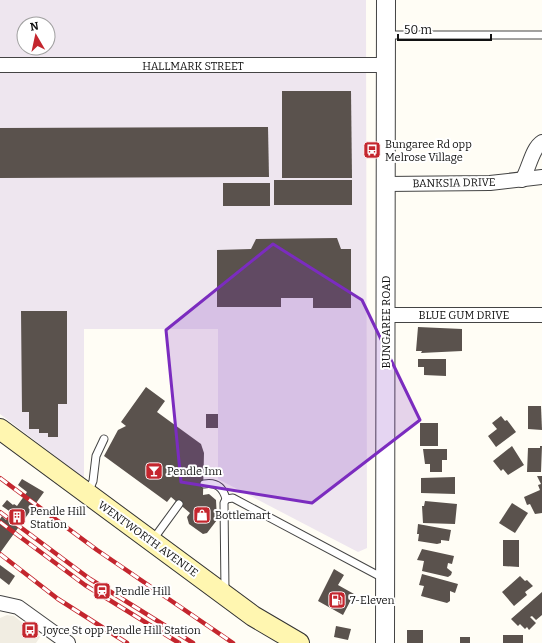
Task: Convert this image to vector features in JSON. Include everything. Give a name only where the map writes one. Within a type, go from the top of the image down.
[{"type":"main road","name":"WENTWORTH AVENUE","points":[[0,429],[225,596],[253,616],[299,643]]},
{"type":"street","name":"BUNGAREE ROAD","points":[[386,0],[386,643]]},
{"type":"street","name":"HALLMARK STREET","points":[[0,65],[386,65]]},
{"type":"street","points":[[522,180],[530,166],[536,147],[542,142]]},
{"type":"street","name":"BANKSIA DRIVE","points":[[386,184],[490,183],[542,177]]},
{"type":"street","name":"BLUE GUM DRIVE","points":[[386,315],[542,315]]},
{"type":"street","points":[[3,603],[18,607],[68,643]]},
{"type":"lane","points":[[386,35],[542,35]]},
{"type":"lane","points":[[87,495],[93,481],[96,456],[104,439]]},
{"type":"lane","points":[[204,484],[211,483],[224,490],[226,499],[224,503],[225,596]]},
{"type":"lane","points":[[226,499],[233,498],[385,579]]},
{"type":"lane","points":[[152,542],[179,504]]},
{"type":"highlighted area","points":[[273,244],[362,300],[420,420],[312,503],[181,482],[166,330]]},
{"type":"shaded area","points":[[0,0],[366,0],[367,548],[358,552],[218,479],[218,329],[84,329],[84,478],[0,414]]},
{"type":"shaded area","points":[[7,615],[14,616],[40,637],[36,643],[0,643],[0,618]]},
{"type":"building","points":[[282,91],[351,91],[352,178],[282,178]]},
{"type":"building","points":[[268,127],[269,177],[0,178],[0,128]]},
{"type":"building","points":[[274,180],[352,180],[352,205],[274,205]]},
{"type":"building","points":[[223,183],[270,183],[270,206],[223,206]]},
{"type":"building","points":[[337,238],[341,249],[351,249],[351,308],[313,308],[313,298],[281,298],[281,307],[217,307],[217,250],[251,249],[256,239]]},
{"type":"building","points":[[21,311],[67,311],[67,404],[58,404],[58,437],[48,437],[48,433],[39,433],[39,429],[29,429],[29,412],[22,412]]},
{"type":"building","points":[[418,327],[462,329],[462,351],[421,353],[422,351],[416,351]]},
{"type":"building","points":[[418,359],[446,359],[446,376],[424,375],[424,367],[418,367]]},
{"type":"building","points":[[146,387],[165,401],[157,412],[201,444],[204,453],[203,495],[209,494],[216,500],[217,520],[207,533],[203,534],[189,524],[187,517],[190,513],[171,497],[167,502],[104,456],[118,430],[126,426],[121,422]]},
{"type":"building","points":[[528,406],[541,406],[542,430],[528,429]]},
{"type":"building","points":[[206,414],[218,414],[218,428],[206,428]]},
{"type":"building","points":[[501,416],[505,421],[507,420],[516,432],[496,447],[488,436],[497,429],[492,423]]},
{"type":"building","points":[[420,423],[438,423],[438,446],[420,446]]},
{"type":"building","points":[[512,446],[524,465],[508,475],[503,469],[501,471],[493,461]]},
{"type":"building","points":[[540,446],[542,446],[541,472],[527,472],[528,448],[540,448]]},
{"type":"building","points":[[423,449],[447,449],[447,460],[442,460],[442,472],[430,472],[430,464],[425,464]]},
{"type":"building","points":[[537,476],[542,476],[542,513],[535,514],[530,504],[527,505],[524,497],[540,490],[538,485],[541,484]]},
{"type":"building","points":[[455,477],[455,494],[421,493],[421,478]]},
{"type":"building","name":"Pendle Hill Station","points":[[22,479],[44,492],[0,553],[0,519],[2,516],[6,520],[12,513],[2,506],[7,500],[13,505],[14,504],[17,506],[27,492],[18,485]]},
{"type":"building","points":[[425,501],[457,504],[455,524],[423,523],[422,506],[424,506]]},
{"type":"building","points":[[512,503],[528,513],[515,533],[499,523]]},
{"type":"building","points":[[418,524],[451,530],[449,541],[441,540],[441,543],[437,544],[418,541]]},
{"type":"building","points":[[503,540],[519,540],[519,567],[503,566]]},
{"type":"building","points":[[422,549],[454,556],[452,564],[448,563],[447,568],[452,572],[451,575],[448,577],[422,571],[424,561],[417,560]]},
{"type":"building","points":[[0,565],[15,576],[9,585],[0,578]]},
{"type":"building","points":[[334,569],[344,575],[338,585],[354,594],[343,615],[318,601]]},
{"type":"building","points":[[422,574],[458,584],[455,593],[450,591],[450,601],[447,603],[421,596],[424,586],[419,585]]},
{"type":"building","points":[[520,576],[533,586],[525,592],[527,595],[514,606],[502,592]]},
{"type":"building","points":[[542,592],[542,615],[536,620],[532,616],[530,617],[536,623],[529,630],[527,627],[525,629],[520,624],[518,626],[511,619]]},
{"type":"building","points":[[336,626],[351,629],[348,640],[334,637]]},
{"type":"building","points":[[407,630],[423,630],[423,643],[407,643]]},
{"type":"building","points":[[503,635],[523,635],[523,643],[503,643]]},
{"type":"building","points":[[460,637],[470,637],[470,643],[460,643]]},
{"type":"railway","points":[[0,478],[97,550],[233,643]]},
{"type":"railway","points":[[0,512],[90,579],[193,643]]},
{"type":"railway","points":[[0,522],[85,585],[179,643]]},
{"type":"railway","points":[[0,554],[58,599],[127,643]]},
{"type":"place","name":"Bungaree Rd opp Melrose Village","points":[[372,150]]},
{"type":"place","name":"Pendle Inn","points":[[154,471]]},
{"type":"place","name":"Bottlemart","points":[[202,515]]},
{"type":"place","name":"Pendle Hill Station","points":[[17,517]]},
{"type":"place","name":"Pendle Hill","points":[[102,591]]},
{"type":"place","name":"7-Eleven","points":[[337,600]]},
{"type":"place","name":"Joyce St opp Pendle Hill Station","points":[[30,630]]}]
